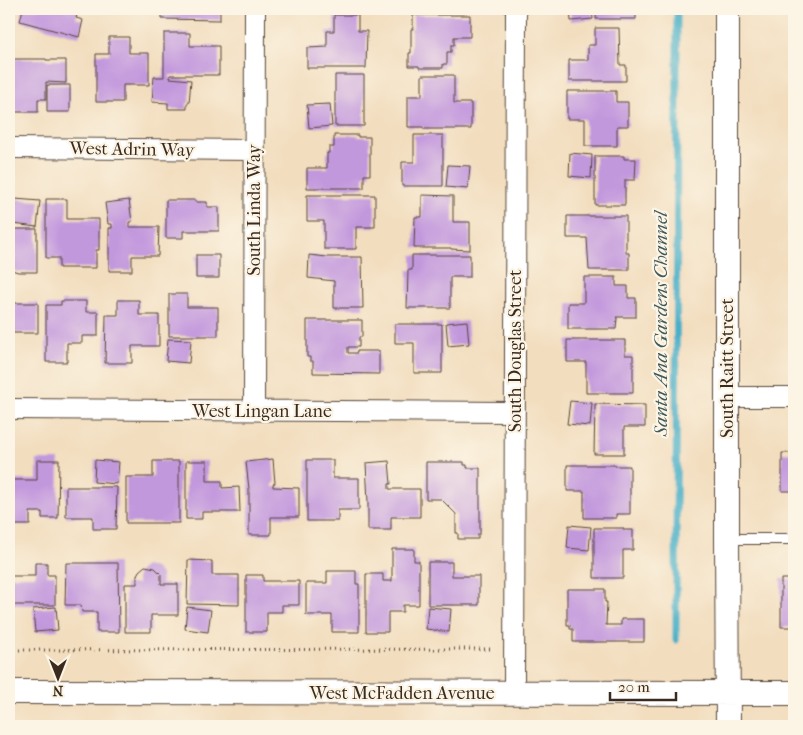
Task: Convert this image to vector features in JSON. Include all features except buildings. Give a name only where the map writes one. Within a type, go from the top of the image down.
[{"type":"street","name":"South Linda Way","points":[[254,410],[255,9]]},
{"type":"street","name":"South Douglas Street","points":[[514,693],[516,9]]},
{"type":"street","name":"South Raitt Street","points":[[727,9],[728,726]]},
{"type":"street","name":"West Adrin Way","points":[[9,148],[254,150]]},
{"type":"street","points":[[727,397],[794,397]]},
{"type":"street","name":"West Lingan Lane","points":[[9,409],[515,412]]},
{"type":"street","name":"West McFadden Avenue","points":[[9,692],[794,693]]},
{"type":"lane","points":[[727,539],[794,539]]},
{"type":"path","points":[[9,650],[514,649]]},
{"type":"waterway","name":"Santa Ana Gardens Channel","points":[[676,640],[677,9]]}]
